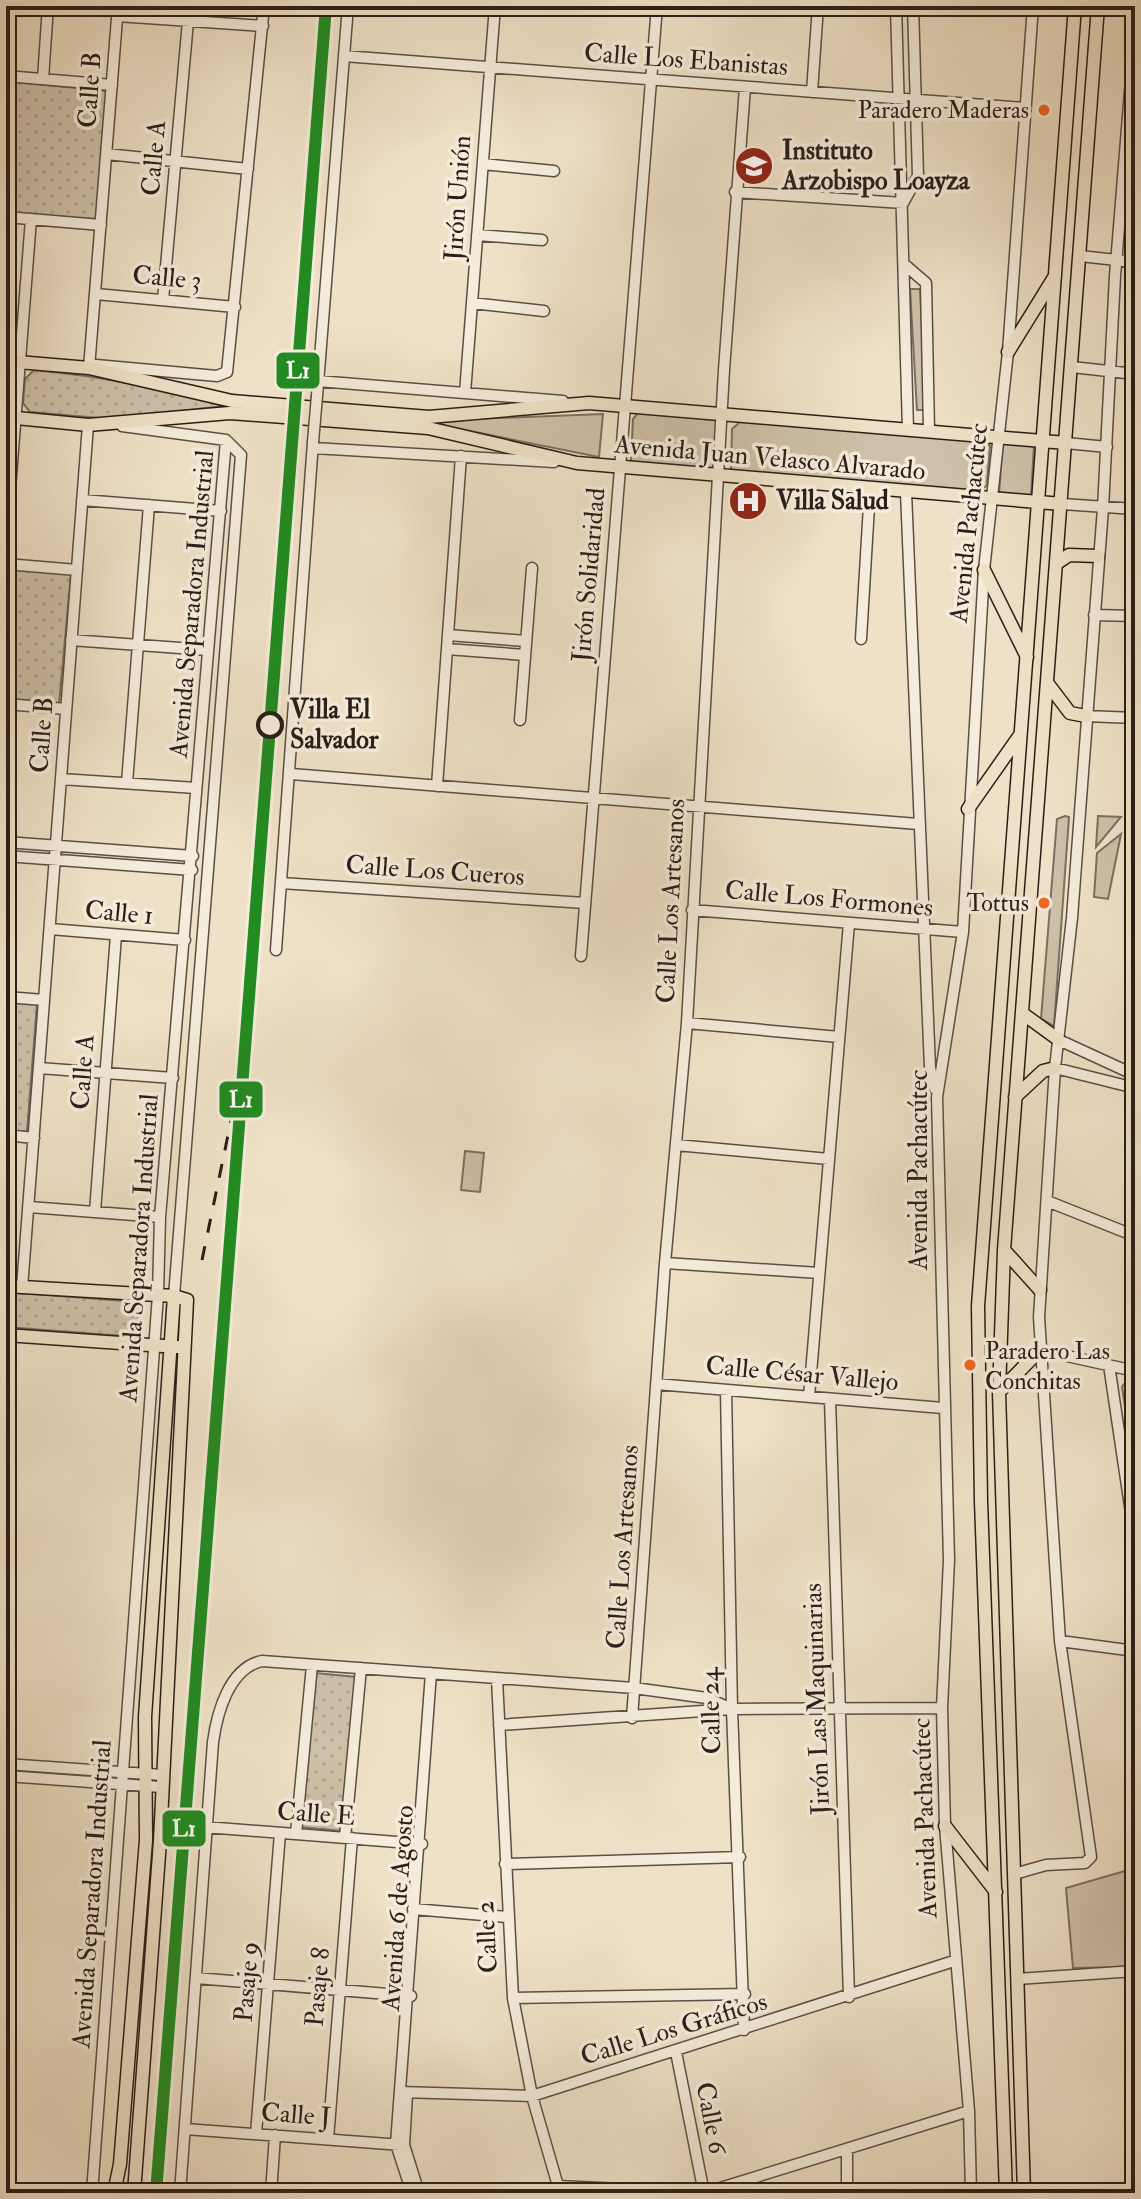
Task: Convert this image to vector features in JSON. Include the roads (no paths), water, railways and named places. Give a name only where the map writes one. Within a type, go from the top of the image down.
[{"type":"main road","points":[[1006,2193],[978,1306],[1075,6]]},
{"type":"main road","points":[[1024,2193],[999,1392],[1004,1250],[1098,6]]},
{"type":"main road","points":[[1008,352],[1056,273]]},
{"type":"main road","name":"Avenida Juan Velasco Alvarado","points":[[6,361],[90,366],[232,401],[429,417],[589,403],[1066,443]]},
{"type":"main road","name":"Avenida Juan Velasco Alvarado","points":[[10,417],[88,425],[230,413],[428,428],[577,463],[1062,504]]},
{"type":"main road","points":[[1057,563],[1069,555],[1098,556]]},
{"type":"main road","points":[[984,570],[1027,658]]},
{"type":"main road","points":[[1048,683],[1070,713],[1086,716]]},
{"type":"main road","points":[[968,809],[1022,732]]},
{"type":"main road","points":[[1022,1013],[1059,1040]]},
{"type":"main road","points":[[1015,1097],[1043,1071],[1055,1068]]},
{"type":"main road","points":[[990,1139],[1012,1141]]},
{"type":"main road","points":[[1004,1250],[1040,1290]]},
{"type":"main road","points":[[6,1286],[180,1298]]},
{"type":"main road","name":"Avenida Separadora Industrial","points":[[114,2193],[120,2164],[148,1780],[145,1717],[170,1346],[180,1298]]},
{"type":"main road","name":"Avenida Separadora Industrial","points":[[134,2193],[162,1781],[185,1348],[180,1298]]},
{"type":"main road","points":[[6,1335],[185,1348]]},
{"type":"main road","points":[[999,1392],[1040,1350]]},
{"type":"main road","points":[[984,1571],[1005,1570]]},
{"type":"main road","points":[[945,1826],[996,1892]]},
{"type":"street","points":[[43,79],[48,6]]},
{"type":"street","points":[[235,307],[264,6]]},
{"type":"street","points":[[276,950],[348,6]]},
{"type":"street","name":"Jirón Unión","points":[[465,393],[495,6]]},
{"type":"street","name":"Jirón Solidaridad","points":[[581,956],[657,6]]},
{"type":"street","points":[[812,92],[818,6]]},
{"type":"street","points":[[896,6],[908,430]]},
{"type":"street","points":[[903,203],[918,176],[913,6]]},
{"type":"street","name":"Avenida Pachacútec","points":[[971,2193],[969,2111],[945,1826],[942,1708],[949,1560],[937,1097],[963,932],[984,570],[1008,352],[1033,6]]},
{"type":"street","points":[[118,11],[188,21],[263,26]]},
{"type":"street","name":"Calle B","points":[[90,366],[118,11]]},
{"type":"street","name":"Calle A","points":[[163,300],[188,21]]},
{"type":"street","points":[[1014,1874],[1046,1865],[1088,1861],[1079,1758],[1060,1641],[1040,1350],[1040,1290],[1055,1068],[1103,508],[1116,260],[1135,30]]},
{"type":"street","name":"Calle Los Ebanistas","points":[[344,56],[1025,108]]},
{"type":"street","points":[[6,76],[112,85]]},
{"type":"street","name":"Calle Los Artesanos","points":[[632,1718],[665,1263],[687,1023],[720,477],[721,414],[745,87]]},
{"type":"street","points":[[107,154],[248,169]]},
{"type":"street","points":[[483,164],[554,171]]},
{"type":"street","points":[[735,192],[903,203]]},
{"type":"street","points":[[6,217],[101,225]]},
{"type":"street","points":[[6,540],[10,417],[20,362],[31,219]]},
{"type":"street","points":[[477,235],[542,240]]},
{"type":"street","points":[[1080,256],[1135,262]]},
{"type":"street","points":[[904,264],[926,283],[929,431]]},
{"type":"street","name":"Calle 3","points":[[96,294],[235,307]]},
{"type":"street","points":[[472,303],[544,311]]},
{"type":"street","name":"Avenida Juan Velasco Alvarado","points":[[90,366],[217,376],[225,374],[235,307]]},
{"type":"street","points":[[1072,367],[1135,374]]},
{"type":"street","name":"Avenida Juan Velasco Alvarado","points":[[318,381],[589,403]]},
{"type":"street","name":"Avenida Juan Velasco Alvarado","points":[[112,424],[226,440]]},
{"type":"street","name":"Calle B","points":[[22,1288],[88,425]]},
{"type":"street","name":"Avenida Separadora Industrial","points":[[92,2193],[124,1784],[158,1295],[160,1217],[192,870],[196,788],[226,440]]},
{"type":"street","name":"Avenida Separadora Industrial","points":[[180,1298],[241,455],[226,440]]},
{"type":"street","name":"Avenida Juan Velasco Alvarado","points":[[1066,443],[1107,447]]},
{"type":"street","name":"Avenida Juan Velasco Alvarado","points":[[313,445],[577,463]]},
{"type":"street","points":[[437,786],[461,456]]},
{"type":"street","points":[[861,639],[870,489]]},
{"type":"street","points":[[906,492],[930,1068],[937,1097]]},
{"type":"street","points":[[82,500],[221,511]]},
{"type":"street","name":"Avenida Juan Velasco Alvarado","points":[[1062,504],[1135,509]]},
{"type":"street","points":[[127,783],[149,505]]},
{"type":"street","points":[[6,564],[77,570]]},
{"type":"street","points":[[520,720],[532,568]]},
{"type":"street","points":[[1094,615],[1135,616]]},
{"type":"street","points":[[448,635],[526,641]]},
{"type":"street","points":[[71,640],[207,650]]},
{"type":"street","points":[[447,649],[525,655]]},
{"type":"street","points":[[6,704],[66,709]]},
{"type":"street","points":[[1086,716],[1135,718]]},
{"type":"street","points":[[291,774],[918,824]]},
{"type":"street","points":[[61,779],[196,788]]},
{"type":"street","points":[[6,842],[193,856]]},
{"type":"street","points":[[6,856],[192,870]]},
{"type":"street","name":"Calle Los Cueros","points":[[281,883],[585,903]]},
{"type":"street","name":"Calle Los Formones","points":[[692,910],[963,932]]},
{"type":"street","points":[[809,1397],[849,923]]},
{"type":"street","name":"Calle 1","points":[[50,929],[185,940]]},
{"type":"street","name":"Calle A","points":[[95,1212],[116,935]]},
{"type":"street","points":[[6,997],[44,1000]]},
{"type":"street","points":[[687,1023],[839,1037]]},
{"type":"street","points":[[1059,1040],[1135,1075]]},
{"type":"street","points":[[1079,1073],[1083,1051]]},
{"type":"street","points":[[39,1068],[173,1078]]},
{"type":"street","points":[[1055,1068],[1135,1088]]},
{"type":"street","points":[[6,1135],[34,1138]]},
{"type":"street","points":[[676,1145],[829,1159]]},
{"type":"street","points":[[1047,1201],[1135,1236]]},
{"type":"street","points":[[29,1207],[160,1217]]},
{"type":"street","points":[[665,1263],[819,1273]]},
{"type":"street","points":[[1040,1350],[1135,1371]]},
{"type":"street","points":[[1109,1365],[1135,1540]]},
{"type":"street","name":"Calle César Vallejo","points":[[656,1384],[943,1408]]},
{"type":"street","name":"Calle 24","points":[[726,1390],[732,1709],[740,1857],[744,2030]]},
{"type":"street","name":"Jirón Las Maquinarias","points":[[830,1399],[849,1997]]},
{"type":"street","points":[[1060,1641],[1135,1651]]},
{"type":"street","points":[[180,2193],[205,1827],[216,1718],[240,1675],[254,1662],[634,1688],[707,1698],[732,1709]]},
{"type":"street","points":[[296,1834],[312,1665]]},
{"type":"street","name":"Pasaje 8","points":[[328,2139],[361,1668]]},
{"type":"street","name":"Avenida 6 de Agosto","points":[[400,2144],[434,1674]]},
{"type":"street","name":"Calle 2","points":[[497,1679],[513,1998],[532,2096],[558,2186]]},
{"type":"street","points":[[499,1725],[732,1709],[942,1708]]},
{"type":"street","points":[[148,1780],[124,1772],[10,1764],[9,1776],[124,1784],[162,1781]]},
{"type":"street","name":"Calle E","points":[[205,1827],[421,1844]]},
{"type":"street","name":"Pasaje 9","points":[[256,2134],[280,1833]]},
{"type":"street","points":[[505,1864],[740,1857]]},
{"type":"street","points":[[416,1909],[507,1917]]},
{"type":"street","name":"Calle Los Gráficos","points":[[403,2092],[532,2096],[954,1961]]},
{"type":"street","points":[[1017,1979],[1135,1971]]},
{"type":"street","points":[[196,1978],[410,1996]]},
{"type":"street","points":[[513,1998],[745,1994]]},
{"type":"street","name":"Calle 6","points":[[676,2052],[704,2193]]},
{"type":"street","points":[[534,2193],[558,2186],[609,2191],[704,2193],[969,2111]]},
{"type":"street","name":"Calle J","points":[[185,2129],[400,2144]]},
{"type":"street","points":[[271,2193],[275,2135]]},
{"type":"street","points":[[400,2144],[412,2193]]},
{"type":"street","points":[[400,2144],[419,2193]]},
{"type":"street","points":[[847,2149],[847,2193]]},
{"type":"street","points":[[6,2192],[19,2193]]},
{"type":"railway","points":[[202,1260],[236,1097]]},
{"type":"place","name":"Paradero Maderas","points":[[1044,110]]},
{"type":"place","name":"Instituto Arzobispo Loayza","points":[[754,166]]},
{"type":"place","name":"Villa Salud","points":[[748,501]]},
{"type":"place","name":"Villa El Salvador","points":[[270,725]]},
{"type":"place","name":"Tottus","points":[[1044,903]]},
{"type":"place","name":"Paradero Las Conchitas","points":[[970,1365]]}]
